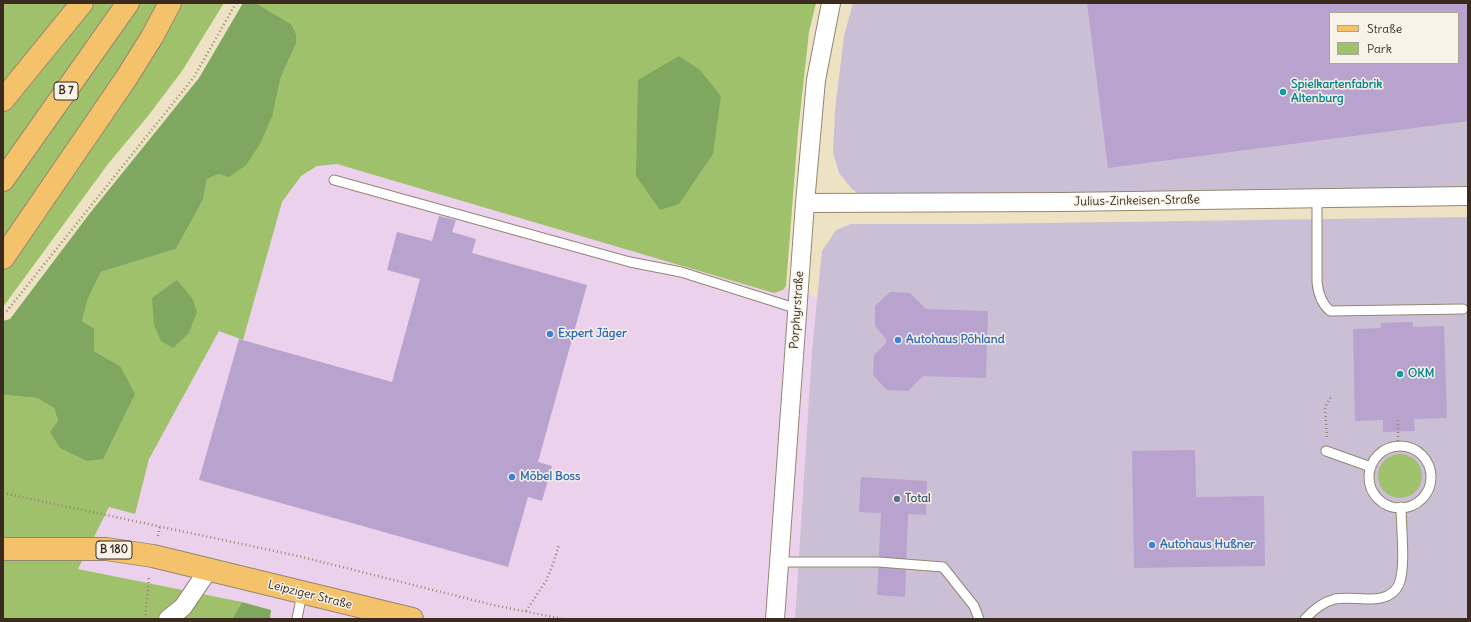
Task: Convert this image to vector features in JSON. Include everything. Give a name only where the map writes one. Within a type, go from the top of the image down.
[{"type":"main road","points":[[3,100],[82,3]]},
{"type":"main road","name":"B 7","points":[[3,180],[128,3]]},
{"type":"main road","points":[[3,258],[124,80],[152,37],[170,3]]},
{"type":"main road","name":"Leipziger Straße","points":[[3,549],[106,549],[153,556],[412,619]]},
{"type":"street","name":"Porphyrstraße","points":[[775,619],[805,203],[816,80],[830,3]]},
{"type":"street","name":"Julius-Zinkeisen-Straße","points":[[805,203],[1063,202],[1468,196]]},
{"type":"street","points":[[168,619],[184,607],[209,569]]},
{"type":"lane","points":[[334,180],[630,262],[681,272],[798,310]]},
{"type":"lane","points":[[1317,199],[1318,292],[1323,304],[1330,310],[1463,309]]},
{"type":"lane","points":[[1398,446],[1411,448],[1420,453],[1426,460],[1430,469],[1431,479],[1429,489],[1423,498],[1414,504],[1394,507],[1384,503],[1376,496],[1371,487],[1369,477],[1375,458],[1382,451],[1398,446]]},
{"type":"lane","points":[[1327,451],[1371,467]]},
{"type":"lane","points":[[1305,619],[1315,608],[1335,599],[1372,599],[1391,595],[1399,584],[1402,569],[1400,507]]},
{"type":"lane","points":[[779,562],[879,562],[943,566],[974,606],[979,619]]},
{"type":"lane","points":[[297,619],[302,593]]},
{"type":"path","points":[[3,312],[6,312],[194,77],[236,3]]},
{"type":"path","points":[[1327,451],[1325,407],[1331,397]]},
{"type":"path","points":[[1398,420],[1398,446]]},
{"type":"path","points":[[3,492],[298,556],[493,605],[563,619]]},
{"type":"path","points":[[526,611],[546,581],[559,545]]},
{"type":"shaded area","points":[[853,3],[1468,3],[1468,186],[1387,189],[858,194],[839,173],[833,152],[835,110],[844,36]]},
{"type":"shaded area","points":[[292,137],[818,298],[812,350],[795,619],[270,619],[271,610],[242,602],[78,569]]},
{"type":"shaded area","points":[[1468,217],[1468,619],[795,619],[812,350],[822,251],[836,230],[851,224],[971,224]]},
{"type":"green space","points":[[3,3],[224,3],[182,71],[148,116],[108,164],[3,307]]},
{"type":"green space","points":[[243,3],[256,3],[291,24],[296,34],[296,44],[281,77],[273,114],[260,144],[246,165],[229,177],[219,174],[207,179],[203,200],[176,249],[101,272],[88,299],[82,321],[94,328],[94,351],[120,366],[135,394],[103,459],[87,461],[60,448],[50,432],[58,421],[54,408],[37,398],[3,395],[3,321],[10,319],[90,213],[199,78]]},
{"type":"green space","points":[[256,3],[816,3],[809,32],[798,132],[786,286],[783,290],[774,293],[337,164],[317,166],[301,176],[282,202],[243,340],[219,331],[149,459],[135,514],[109,507],[78,569],[242,602],[232,619],[3,619],[3,395],[37,398],[54,408],[58,421],[120,366],[94,351],[94,328],[82,321],[88,299],[101,272],[176,249],[203,200],[207,179],[219,174],[273,114],[281,77],[296,44],[291,24]]},
{"type":"green space","points":[[679,56],[700,70],[721,96],[713,154],[679,204],[660,210],[636,176],[638,80]]},
{"type":"green space","points":[[177,280],[192,298],[197,312],[189,333],[173,348],[161,341],[154,325],[152,298]]},
{"type":"green space","points":[[1396,454],[1404,454],[1416,460],[1422,472],[1422,480],[1416,492],[1404,498],[1396,498],[1384,492],[1378,480],[1378,472],[1384,460]]},
{"type":"green space","points":[[242,602],[271,610],[270,619],[232,619]]},
{"type":"building","name":"Spielkartenfabrik Altenburg","points":[[1087,3],[1468,3],[1468,121],[1108,168]]},
{"type":"building","points":[[439,216],[456,220],[452,232],[476,239],[472,253],[587,285],[538,462],[552,466],[542,501],[528,497],[508,567],[199,480],[239,339],[392,382],[420,279],[387,270],[397,232],[432,241]]},
{"type":"building","points":[[890,292],[910,293],[926,309],[988,311],[986,378],[923,376],[908,391],[887,390],[873,375],[874,355],[886,343],[886,339],[875,326],[875,306]]},
{"type":"building","name":"OKM","points":[[1413,322],[1413,327],[1444,326],[1447,418],[1414,419],[1415,431],[1383,432],[1383,420],[1355,421],[1353,329],[1381,328],[1381,323]]},
{"type":"building","points":[[1195,450],[1196,497],[1264,496],[1265,566],[1134,568],[1132,451]]},
{"type":"building","points":[[861,477],[927,481],[926,515],[908,514],[905,597],[877,595],[881,513],[859,512]]},
{"type":"place","name":"Spielkartenfabrik Altenburg","points":[[1283,92]]},
{"type":"place","name":"Expert Jäger","points":[[550,334]]},
{"type":"place","name":"Autohaus Pöhland","points":[[898,340]]},
{"type":"place","name":"OKM","points":[[1400,374]]},
{"type":"place","name":"Möbel Boss","points":[[512,477]]},
{"type":"place","name":"Total","points":[[897,499]]},
{"type":"place","name":"Autohaus Hußner","points":[[1152,545]]}]
